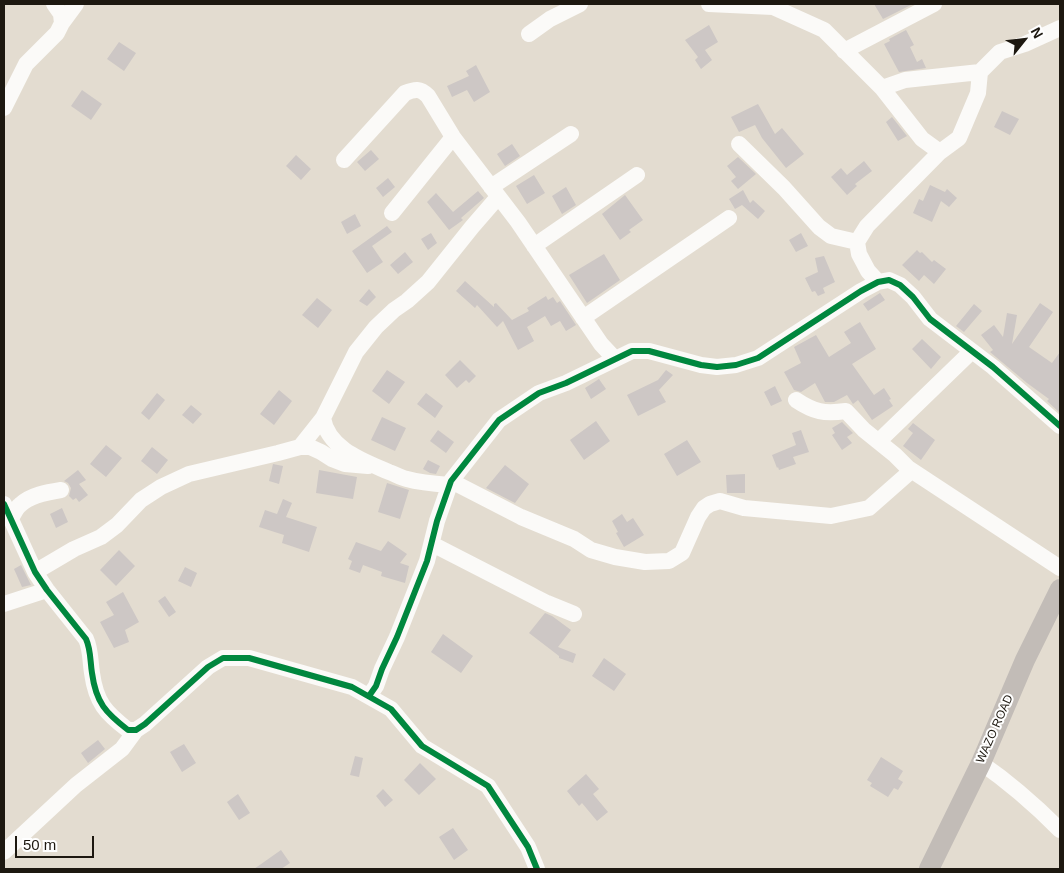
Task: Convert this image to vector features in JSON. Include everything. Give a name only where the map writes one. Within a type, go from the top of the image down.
[{"type":"main road","name":"WAZO ROAD","points":[[929,869],[981,763],[1025,660],[1060,588]]},
{"type":"street","points":[[54,4],[61,14],[62,23]]},
{"type":"street","points":[[4,108],[26,64],[58,33],[62,23],[76,4]]},
{"type":"street","points":[[529,34],[550,19],[580,4]]},
{"type":"street","points":[[709,4],[773,7],[824,30],[882,88],[922,139],[940,152]]},
{"type":"street","points":[[844,51],[934,4]]},
{"type":"street","points":[[882,88],[905,80],[980,72],[1000,52],[1025,44],[1060,28]]},
{"type":"street","points":[[878,282],[868,271],[858,254],[858,242],[867,226],[940,152],[959,138],[978,92],[980,72]]},
{"type":"street","points":[[344,160],[405,93],[414,89],[423,91],[453,137],[534,246],[583,318],[615,359]]},
{"type":"street","points":[[300,447],[323,418],[356,352],[376,327],[428,282],[472,227],[495,192],[571,134]]},
{"type":"street","points":[[392,213],[453,137]]},
{"type":"street","points":[[739,144],[784,188],[819,228],[831,236],[858,242]]},
{"type":"street","points":[[534,246],[637,175]]},
{"type":"street","points":[[583,318],[729,218]]},
{"type":"street","points":[[369,696],[376,686],[427,561],[437,521],[450,483],[499,420],[539,393],[566,383],[632,351],[649,350],[701,365],[717,367],[736,365],[758,358],[862,291],[878,282],[889,280],[900,285],[913,297],[930,319],[972,351],[1060,426]]},
{"type":"street","points":[[879,441],[972,351]]},
{"type":"street","points":[[796,400],[808,408],[821,413],[846,411],[864,430],[912,471],[1060,568]]},
{"type":"street","points":[[323,418],[324,426],[333,439],[348,452],[377,466],[406,479],[450,483],[521,517],[574,539],[591,550],[644,562],[670,561],[682,553],[698,517],[707,506],[716,502],[720,501],[744,508],[831,516],[869,508],[912,471]]},
{"type":"street","points":[[35,572],[74,549],[101,537],[117,525],[142,500],[174,480],[189,474],[300,447],[310,448],[345,464],[377,466]]},
{"type":"street","points":[[61,490],[46,492],[7,511],[35,572],[86,639],[90,647],[92,673],[100,704],[110,716],[128,730],[136,730]]},
{"type":"street","points":[[432,544],[547,603],[574,614]]},
{"type":"street","points":[[4,604],[47,590]]},
{"type":"street","points":[[4,852],[76,785],[122,749],[136,730],[160,711],[208,667],[223,658],[248,658],[352,687],[391,709],[422,746],[488,786],[528,846],[537,869]]},
{"type":"street","points":[[981,763],[1005,779],[1033,802],[1060,830]]},
{"type":"building","points":[[874,4],[913,4],[883,19]]},
{"type":"building","points":[[709,25],[718,42],[705,50],[712,60],[701,69],[695,60],[698,57],[685,40]]},
{"type":"building","points":[[906,30],[914,45],[910,47],[917,62],[922,59],[926,68],[899,72],[884,44],[890,41],[889,39]]},
{"type":"building","points":[[119,42],[136,53],[124,71],[107,59]]},
{"type":"building","points":[[476,65],[490,92],[474,102],[467,90],[452,97],[447,86],[469,76],[466,71]]},
{"type":"building","points":[[82,90],[102,104],[91,120],[71,106]]},
{"type":"building","points":[[758,104],[775,134],[782,128],[804,154],[786,168],[762,138],[755,125],[739,132],[731,117]]},
{"type":"building","points":[[1002,111],[1019,119],[1010,135],[994,127]]},
{"type":"building","points":[[892,117],[907,136],[898,141],[886,122]]},
{"type":"building","points":[[512,144],[520,156],[505,166],[497,154]]},
{"type":"building","points":[[371,150],[379,159],[365,171],[357,162]]},
{"type":"building","points":[[296,155],[311,169],[301,180],[286,166]]},
{"type":"building","points":[[738,157],[756,174],[738,189],[731,181],[736,177],[727,166]]},
{"type":"building","points":[[864,161],[872,171],[855,184],[857,186],[847,195],[831,177],[841,168],[847,175]]},
{"type":"building","points":[[534,175],[545,193],[527,204],[516,186]]},
{"type":"building","points":[[388,178],[395,187],[383,197],[376,188]]},
{"type":"building","points":[[930,185],[945,192],[947,189],[957,198],[949,207],[941,201],[932,222],[913,213],[919,199],[923,201]]},
{"type":"building","points":[[566,187],[576,205],[562,214],[552,196]]},
{"type":"building","points":[[743,190],[750,203],[753,200],[765,211],[758,219],[742,205],[735,209],[729,199]]},
{"type":"building","points":[[478,191],[484,198],[461,218],[463,220],[449,230],[427,202],[436,193],[453,212]]},
{"type":"building","points":[[625,195],[643,220],[629,230],[631,232],[620,240],[602,214]]},
{"type":"building","points":[[355,214],[361,226],[347,234],[341,222]]},
{"type":"building","points":[[387,226],[392,232],[372,246],[383,262],[367,273],[352,251]]},
{"type":"building","points":[[431,233],[437,243],[428,250],[421,239]]},
{"type":"building","points":[[801,233],[808,246],[796,252],[789,240]]},
{"type":"building","points":[[917,250],[920,253],[922,252],[932,262],[934,260],[946,269],[934,284],[924,275],[919,281],[902,265]]},
{"type":"building","points":[[405,252],[413,262],[398,274],[390,265]]},
{"type":"building","points":[[604,254],[620,280],[587,303],[569,275]]},
{"type":"building","points":[[824,256],[835,282],[823,288],[825,293],[818,296],[815,291],[812,292],[805,278],[818,272],[815,258]]},
{"type":"building","points":[[465,281],[494,307],[496,303],[512,320],[529,311],[527,308],[546,296],[548,300],[553,297],[557,303],[560,301],[576,325],[566,331],[560,321],[551,326],[545,316],[527,327],[534,341],[518,350],[503,321],[497,327],[477,305],[475,308],[456,291]]},
{"type":"building","points":[[369,289],[376,297],[367,306],[359,301]]},
{"type":"building","points":[[880,293],[885,300],[868,311],[863,304]]},
{"type":"building","points":[[317,298],[332,310],[318,328],[302,315]]},
{"type":"building","points":[[1040,303],[1053,312],[1029,347],[1052,363],[1060,352],[1060,413],[1047,401],[1049,399],[990,352],[993,350],[981,335],[994,325],[1003,337],[1007,313],[1017,315],[1012,344]]},
{"type":"building","points":[[974,304],[982,311],[964,332],[956,326]]},
{"type":"building","points":[[860,322],[876,349],[852,364],[874,395],[884,388],[893,406],[872,420],[858,400],[853,404],[847,395],[834,402],[825,402],[815,383],[801,392],[794,390],[784,372],[801,363],[794,347],[816,335],[829,357],[851,343],[844,332]]},
{"type":"building","points":[[922,339],[941,357],[931,369],[912,349]]},
{"type":"building","points":[[460,360],[476,376],[469,383],[466,380],[457,388],[445,375]]},
{"type":"building","points":[[387,370],[405,382],[389,404],[372,391]]},
{"type":"building","points":[[666,370],[673,375],[659,390],[666,402],[638,416],[627,395],[658,380]]},
{"type":"building","points":[[599,379],[606,389],[591,399],[585,388]]},
{"type":"building","points":[[775,386],[782,401],[771,406],[764,392]]},
{"type":"building","points":[[279,390],[292,401],[274,425],[260,414]]},
{"type":"building","points":[[157,393],[165,400],[149,420],[141,413]]},
{"type":"building","points":[[426,393],[443,406],[435,418],[417,404]]},
{"type":"building","points":[[191,405],[202,414],[193,424],[182,415]]},
{"type":"building","points":[[382,417],[406,428],[395,451],[371,440]]},
{"type":"building","points":[[596,421],[610,441],[584,460],[570,440]]},
{"type":"building","points":[[842,422],[853,433],[847,437],[852,443],[842,450],[832,435],[835,433],[832,428]]},
{"type":"building","points":[[913,423],[935,440],[921,460],[903,446],[913,433],[908,429]]},
{"type":"building","points":[[438,430],[454,442],[446,453],[430,441]]},
{"type":"building","points":[[801,430],[809,452],[793,457],[796,464],[779,470],[772,455],[796,445],[792,433]]},
{"type":"building","points":[[687,440],[701,462],[677,476],[664,454]]},
{"type":"building","points":[[106,445],[122,458],[106,477],[90,464]]},
{"type":"building","points":[[152,447],[168,460],[157,474],[141,461]]},
{"type":"building","points":[[428,460],[440,466],[436,474],[423,469]]},
{"type":"building","points":[[273,464],[283,466],[279,484],[269,481]]},
{"type":"building","points":[[505,465],[529,484],[515,503],[486,488]]},
{"type":"building","points":[[78,470],[86,480],[79,484],[88,495],[79,502],[76,498],[73,500],[69,496],[71,488],[64,481]]},
{"type":"building","points":[[319,470],[357,477],[353,499],[316,493]]},
{"type":"building","points":[[745,474],[745,493],[727,493],[726,475]]},
{"type":"building","points":[[387,483],[409,490],[400,519],[378,512]]},
{"type":"building","points":[[283,499],[292,503],[286,517],[317,527],[309,552],[282,543],[284,535],[259,527],[265,510],[277,514]]},
{"type":"building","points":[[62,508],[68,522],[56,528],[50,514]]},
{"type":"building","points":[[622,514],[627,522],[633,518],[644,535],[624,547],[612,521]]},
{"type":"building","points":[[388,541],[407,554],[400,563],[409,566],[405,583],[381,576],[382,572],[363,565],[360,573],[349,569],[352,561],[348,559],[356,542],[381,551]]},
{"type":"building","points":[[119,550],[135,566],[116,586],[100,570]]},
{"type":"building","points":[[21,565],[31,585],[22,587],[14,569]]},
{"type":"building","points":[[185,567],[197,573],[191,587],[178,581]]},
{"type":"building","points":[[123,592],[139,622],[125,630],[129,642],[114,648],[100,622],[114,615],[106,602]]},
{"type":"building","points":[[165,596],[176,612],[169,617],[158,601]]},
{"type":"building","points":[[545,613],[571,630],[558,647],[576,654],[573,663],[559,658],[559,656],[529,633]]},
{"type":"building","points":[[443,634],[473,656],[461,673],[431,652]]},
{"type":"building","points":[[604,658],[626,674],[614,691],[592,676]]},
{"type":"building","points":[[98,740],[105,749],[88,763],[81,753]]},
{"type":"building","points":[[184,744],[196,763],[182,772],[170,752]]},
{"type":"building","points":[[355,756],[363,758],[359,777],[350,775]]},
{"type":"building","points":[[881,757],[903,771],[898,779],[903,782],[898,790],[894,788],[888,797],[870,786],[872,783],[867,780]]},
{"type":"building","points":[[420,763],[436,779],[419,795],[404,780]]},
{"type":"building","points":[[586,774],[599,789],[593,794],[608,812],[597,821],[582,803],[579,806],[567,791]]},
{"type":"building","points":[[383,789],[393,800],[385,807],[376,796]]},
{"type":"building","points":[[238,794],[250,813],[239,820],[227,802]]},
{"type":"building","points":[[453,828],[468,850],[454,860],[439,837]]},
{"type":"building","points":[[281,850],[290,863],[281,869],[254,869]]},
{"type":"cycle path","points":[[369,696],[376,686],[427,561],[437,521],[451,481],[499,420],[539,393],[566,383],[632,351],[649,351],[701,365],[717,367],[736,365],[758,358],[861,291],[878,282],[889,280],[900,285],[913,297],[930,319],[993,367],[1060,426]]},
{"type":"cycle path","points":[[4,504],[35,572],[88,643],[91,669],[99,700],[108,712],[128,730],[136,730],[145,724],[208,667],[223,658],[249,658],[352,687],[391,709],[422,746],[488,786],[528,847],[537,869]]}]
